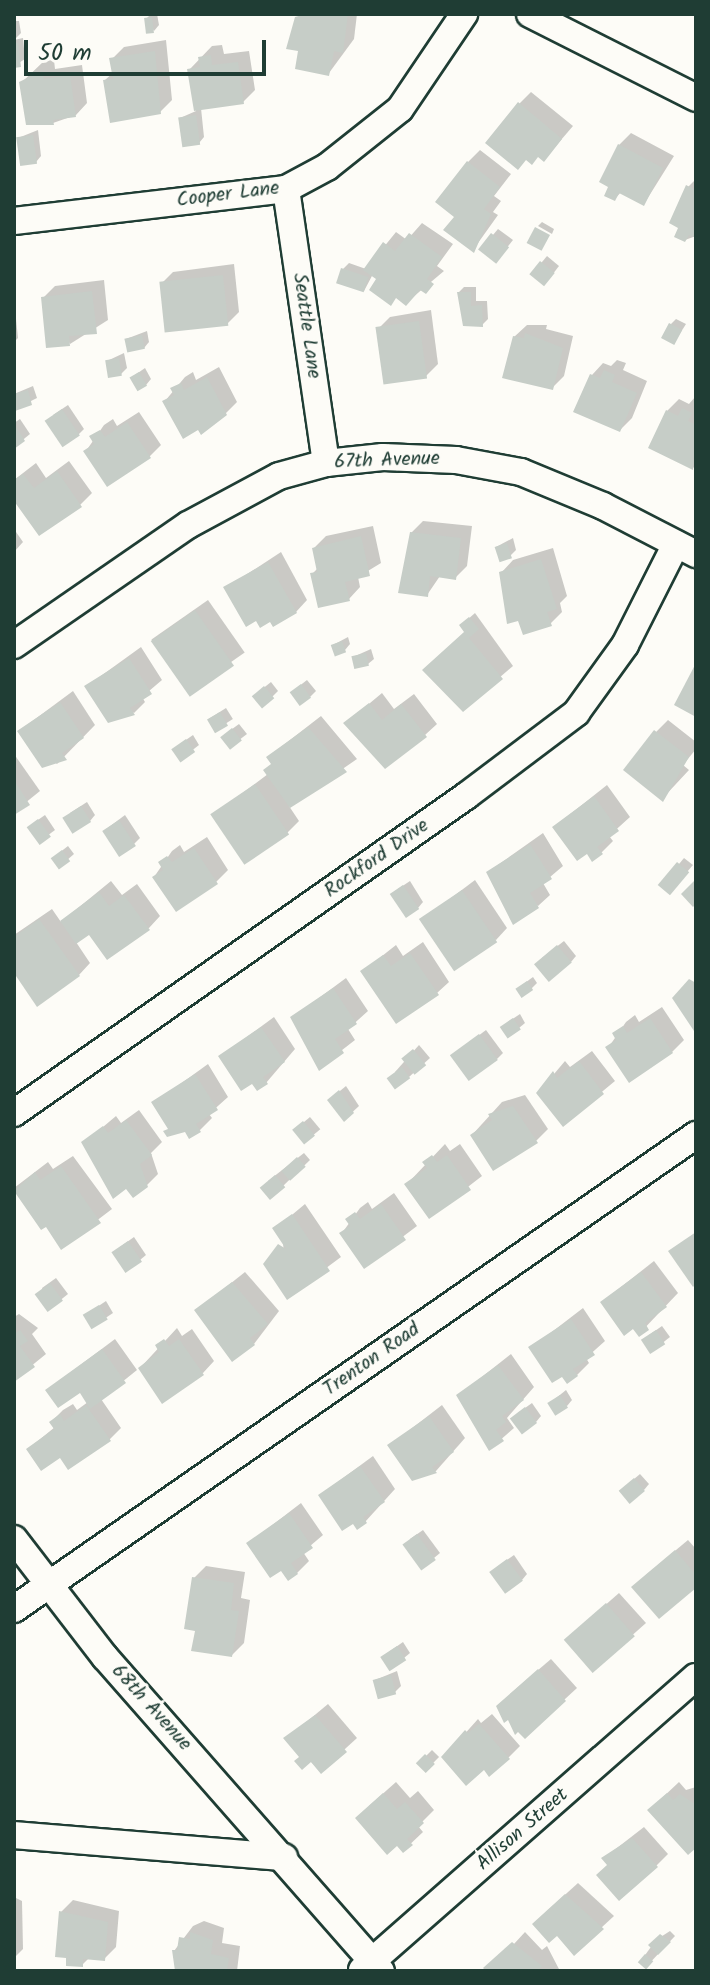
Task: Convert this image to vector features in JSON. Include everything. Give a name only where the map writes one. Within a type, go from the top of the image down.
[{"type":"street","name":"Cooper Lane","points":[[14,221],[286,189],[327,167],[400,109],[464,14]]},
{"type":"street","points":[[530,14],[696,98]]},
{"type":"street","name":"Seattle Lane","points":[[286,189],[326,463]]},
{"type":"street","name":"67th Avenue","points":[[14,645],[188,525],[279,476],[326,463],[383,457],[456,460],[521,472],[603,506],[686,549]]},
{"type":"street","name":"Rockford Drive","points":[[14,1113],[453,805],[576,713],[625,645],[686,549]]},
{"type":"street","name":"Trenton Road","points":[[50,1587],[696,1135]]},
{"type":"street","name":"68th Avenue","points":[[14,1539],[105,1657],[284,1857],[372,1968]]},
{"type":"street","points":[[14,1609],[50,1587]]},
{"type":"street","name":"Allison Street","points":[[372,1968],[692,1689]]},
{"type":"street","points":[[14,1835],[284,1857]]},
{"type":"building","points":[[348,14],[343,53],[334,51],[329,76],[295,69],[298,51],[286,49],[295,17]]},
{"type":"building","points":[[152,17],[154,33],[146,34],[144,18]]},
{"type":"building","points":[[14,43],[18,43],[21,67],[14,68]]},
{"type":"building","points":[[155,51],[161,114],[110,123],[103,80],[113,79],[109,58]]},
{"type":"building","points":[[211,55],[212,65],[238,62],[244,104],[194,111],[187,69],[200,67],[198,57]]},
{"type":"building","points":[[42,71],[44,79],[70,75],[76,117],[53,120],[54,125],[26,125],[19,82]]},
{"type":"building","points":[[518,102],[562,139],[544,162],[538,157],[532,165],[526,160],[518,170],[485,143]]},
{"type":"building","points":[[196,115],[200,145],[182,147],[178,118]]},
{"type":"building","points":[[33,135],[37,164],[20,166],[16,137]]},
{"type":"building","points":[[618,144],[663,168],[644,206],[619,193],[615,201],[604,196],[608,187],[599,182]]},
{"type":"building","points":[[467,161],[500,187],[484,209],[491,214],[474,253],[443,230],[454,217],[435,202]]},
{"type":"building","points":[[686,185],[696,190],[696,238],[689,235],[685,242],[674,237],[678,228],[669,223]]},
{"type":"building","points":[[535,227],[550,235],[542,251],[527,243]]},
{"type":"building","points":[[409,233],[442,257],[427,279],[434,284],[426,294],[420,290],[406,306],[396,298],[391,306],[369,290],[376,279],[363,270],[383,242],[395,251]]},
{"type":"building","points":[[491,233],[509,247],[496,264],[478,250]]},
{"type":"building","points":[[540,261],[555,273],[544,286],[529,274]]},
{"type":"building","points":[[341,268],[369,277],[364,292],[336,283]]},
{"type":"building","points":[[223,275],[228,326],[165,332],[159,282]]},
{"type":"building","points":[[92,291],[97,334],[69,336],[70,346],[46,348],[41,297]]},
{"type":"building","points":[[457,292],[471,292],[471,306],[482,305],[483,327],[463,326]]},
{"type":"building","points":[[419,321],[427,378],[384,385],[375,327]]},
{"type":"building","points":[[669,323],[682,330],[674,345],[661,338]]},
{"type":"building","points":[[525,333],[563,348],[553,390],[502,378],[513,336],[524,338]]},
{"type":"building","points":[[142,335],[145,349],[127,352],[124,339]]},
{"type":"building","points":[[119,358],[122,376],[108,378],[105,360]]},
{"type":"building","points":[[604,370],[615,375],[612,382],[637,393],[620,432],[573,412],[590,374],[600,378]]},
{"type":"building","points":[[139,372],[147,386],[137,391],[129,378]]},
{"type":"building","points":[[207,377],[227,415],[201,435],[198,430],[183,439],[162,401],[174,395],[170,388],[181,383],[184,390]]},
{"type":"building","points":[[28,390],[32,405],[15,411],[14,394]]},
{"type":"building","points":[[682,408],[692,413],[688,421],[696,425],[693,470],[648,448],[666,410],[678,416]]},
{"type":"building","points":[[62,409],[80,436],[62,447],[45,421]]},
{"type":"building","points":[[127,422],[151,458],[107,487],[83,451],[94,444],[89,436],[100,430],[105,437]]},
{"type":"building","points":[[14,424],[25,441],[14,449]]},
{"type":"building","points":[[57,471],[82,507],[39,536],[14,501],[14,480],[23,474],[34,488]]},
{"type":"building","points":[[410,532],[461,538],[456,580],[430,576],[428,597],[398,593]]},
{"type":"building","points":[[361,536],[370,576],[345,582],[350,601],[318,608],[310,573],[317,572],[312,548]]},
{"type":"building","points":[[507,543],[512,558],[500,562],[495,547]]},
{"type":"building","points":[[541,559],[557,609],[547,612],[552,626],[523,635],[518,621],[507,624],[499,572]]},
{"type":"building","points":[[268,562],[297,613],[273,627],[270,622],[260,628],[256,621],[246,627],[223,587]]},
{"type":"building","points":[[195,610],[234,666],[190,697],[151,641]]},
{"type":"building","points":[[469,617],[479,629],[469,638],[503,679],[463,712],[422,670],[464,632],[459,625]]},
{"type":"building","points":[[342,641],[346,652],[335,656],[331,645]]},
{"type":"building","points":[[366,653],[369,666],[354,669],[351,656]]},
{"type":"building","points":[[129,658],[152,694],[130,708],[135,715],[108,723],[84,686]]},
{"type":"building","points":[[696,663],[696,717],[674,705]]},
{"type":"building","points":[[301,684],[311,698],[300,706],[290,692]]},
{"type":"building","points":[[264,686],[274,698],[262,709],[252,696]]},
{"type":"building","points":[[60,702],[84,738],[62,753],[67,760],[42,768],[17,731]]},
{"type":"building","points":[[369,703],[382,720],[401,704],[427,737],[385,769],[343,723]]},
{"type":"building","points":[[220,712],[228,726],[215,733],[207,720]]},
{"type":"building","points":[[308,727],[347,772],[290,808],[263,770],[271,764],[266,757]]},
{"type":"building","points":[[232,728],[242,741],[230,750],[220,737]]},
{"type":"building","points":[[654,730],[689,757],[663,802],[623,770]]},
{"type":"building","points":[[186,739],[195,752],[180,762],[171,749]]},
{"type":"building","points":[[14,780],[30,805],[14,815]]},
{"type":"building","points":[[255,784],[289,835],[244,865],[210,814]]},
{"type":"building","points":[[594,796],[619,831],[597,847],[603,854],[592,862],[587,854],[577,861],[552,827]]},
{"type":"building","points":[[81,806],[91,822],[72,834],[62,818]]},
{"type":"building","points":[[38,819],[51,837],[40,845],[27,827]]},
{"type":"building","points":[[119,820],[136,846],[119,857],[102,831]]},
{"type":"building","points":[[530,844],[552,879],[530,893],[539,908],[513,925],[486,872]]},
{"type":"building","points":[[194,848],[218,884],[176,912],[152,877],[163,870],[158,862],[167,856],[172,862]]},
{"type":"building","points":[[62,850],[70,861],[59,870],[51,858]]},
{"type":"building","points":[[677,862],[689,872],[670,895],[658,885]]},
{"type":"building","points":[[694,881],[696,904],[693,907],[681,894]]},
{"type":"building","points":[[403,885],[419,909],[406,918],[390,894]]},
{"type":"building","points":[[462,890],[497,942],[454,971],[419,919]]},
{"type":"building","points":[[99,892],[109,906],[124,895],[150,930],[107,960],[89,935],[76,944],[60,921]]},
{"type":"building","points":[[39,919],[80,976],[37,1007],[14,973],[14,937]]},
{"type":"building","points":[[557,945],[572,963],[549,982],[534,964]]},
{"type":"building","points":[[410,953],[439,995],[396,1024],[360,971],[383,955],[391,966]]},
{"type":"building","points":[[689,979],[696,983],[696,1034],[672,998]]},
{"type":"building","points":[[527,981],[533,990],[522,998],[515,989]]},
{"type":"building","points":[[333,988],[357,1024],[335,1039],[344,1053],[319,1071],[290,1017]]},
{"type":"building","points":[[513,1018],[521,1030],[508,1039],[500,1027]]},
{"type":"building","points":[[650,1018],[673,1053],[629,1083],[605,1047],[616,1040],[612,1033],[623,1026],[627,1033]]},
{"type":"building","points":[[261,1027],[285,1062],[263,1077],[268,1084],[257,1091],[252,1084],[241,1091],[218,1056]]},
{"type":"building","points":[[479,1034],[498,1060],[469,1081],[450,1055]]},
{"type":"building","points":[[413,1049],[426,1065],[415,1075],[401,1058]]},
{"type":"building","points":[[579,1061],[604,1094],[563,1127],[536,1093],[553,1071],[557,1078]]},
{"type":"building","points":[[402,1067],[410,1078],[395,1089],[387,1078]]},
{"type":"building","points":[[195,1074],[218,1110],[196,1124],[201,1132],[189,1139],[185,1132],[167,1137],[163,1131],[168,1129],[151,1102]]},
{"type":"building","points":[[339,1090],[354,1113],[344,1122],[327,1100]]},
{"type":"building","points":[[513,1106],[538,1143],[493,1171],[470,1135],[492,1120],[488,1114]]},
{"type":"building","points":[[126,1120],[152,1155],[140,1164],[148,1187],[133,1198],[126,1189],[113,1199],[81,1142],[103,1126],[108,1133]]},
{"type":"building","points":[[303,1121],[315,1136],[304,1145],[292,1130]]},
{"type":"building","points":[[432,1155],[437,1162],[447,1155],[471,1190],[429,1219],[404,1184],[427,1168],[422,1162]]},
{"type":"building","points":[[297,1157],[306,1167],[290,1181],[281,1171]]},
{"type":"building","points":[[61,1166],[101,1223],[61,1250],[46,1227],[41,1230],[14,1191],[35,1172],[40,1180]]},
{"type":"building","points":[[275,1175],[285,1187],[270,1200],[260,1188]]},
{"type":"building","points":[[381,1204],[406,1240],[364,1269],[339,1233],[350,1226],[345,1219],[355,1212],[360,1219]]},
{"type":"building","points":[[292,1214],[330,1271],[287,1300],[263,1264],[278,1244],[286,1249],[272,1228]]},
{"type":"building","points":[[696,1232],[696,1284],[693,1287],[668,1251]]},
{"type":"building","points":[[128,1241],[142,1262],[125,1273],[111,1252]]},
{"type":"building","points":[[641,1272],[667,1307],[645,1323],[649,1330],[639,1337],[633,1329],[624,1336],[600,1302]]},
{"type":"building","points":[[232,1282],[268,1324],[250,1338],[255,1345],[232,1362],[194,1310]]},
{"type":"building","points":[[50,1283],[63,1301],[48,1312],[35,1294]]},
{"type":"building","points":[[99,1305],[108,1320],[91,1329],[83,1315]]},
{"type":"building","points":[[571,1319],[595,1355],[573,1369],[578,1376],[567,1384],[562,1377],[552,1383],[528,1347]]},
{"type":"building","points":[[20,1330],[28,1341],[20,1346],[35,1367],[14,1382],[14,1334]]},
{"type":"building","points":[[656,1330],[665,1344],[650,1354],[641,1340]]},
{"type":"building","points":[[164,1339],[169,1346],[179,1339],[204,1375],[162,1404],[138,1368],[159,1352],[155,1345]]},
{"type":"building","points":[[102,1349],[126,1383],[90,1409],[80,1393],[58,1408],[45,1390]]},
{"type":"building","points":[[498,1365],[524,1400],[502,1416],[506,1422],[496,1430],[504,1441],[489,1451],[456,1395]]},
{"type":"building","points":[[560,1395],[568,1408],[555,1416],[547,1403]]},
{"type":"building","points":[[86,1405],[111,1441],[68,1470],[60,1458],[41,1471],[26,1449],[54,1429],[49,1422],[60,1414],[64,1421]]},
{"type":"building","points":[[525,1407],[537,1423],[522,1434],[510,1418]]},
{"type":"building","points":[[429,1416],[454,1452],[432,1467],[437,1473],[412,1481],[387,1445]]},
{"type":"building","points":[[360,1466],[385,1502],[363,1517],[367,1523],[357,1530],[353,1524],[342,1531],[318,1495]]},
{"type":"building","points":[[634,1478],[645,1491],[630,1504],[619,1491]]},
{"type":"building","points":[[289,1513],[313,1548],[291,1563],[298,1574],[288,1581],[281,1571],[270,1578],[246,1543]]},
{"type":"building","points":[[417,1534],[436,1560],[421,1570],[402,1545]]},
{"type":"building","points":[[675,1550],[696,1575],[696,1588],[659,1619],[631,1587]]},
{"type":"building","points":[[507,1559],[523,1581],[505,1594],[489,1572]]},
{"type":"building","points":[[192,1577],[234,1583],[231,1610],[239,1611],[232,1657],[191,1651],[195,1631],[184,1629]]},
{"type":"building","points":[[606,1603],[635,1636],[593,1673],[564,1640]]},
{"type":"building","points":[[397,1646],[406,1660],[389,1671],[380,1657]]},
{"type":"building","points":[[538,1669],[566,1701],[525,1739],[518,1732],[515,1735],[508,1720],[504,1723],[496,1706]]},
{"type":"building","points":[[391,1675],[396,1694],[378,1699],[373,1680]]},
{"type":"building","points":[[315,1715],[347,1752],[321,1774],[311,1762],[302,1770],[294,1761],[299,1757],[283,1738]]},
{"type":"building","points":[[479,1724],[510,1759],[489,1777],[484,1770],[466,1786],[441,1757],[465,1730],[468,1733]]},
{"type":"building","points":[[425,1754],[435,1764],[426,1773],[416,1763]]},
{"type":"building","points":[[383,1793],[397,1809],[405,1802],[424,1823],[407,1839],[413,1845],[403,1853],[397,1846],[387,1855],[355,1818]]},
{"type":"building","points":[[667,1793],[673,1800],[680,1794],[696,1805],[696,1848],[688,1855],[647,1810]]},
{"type":"building","points":[[632,1838],[658,1867],[619,1901],[596,1875],[607,1865],[601,1858]]},
{"type":"building","points":[[565,1894],[604,1929],[574,1956],[557,1936],[549,1943],[532,1924]]},
{"type":"building","points":[[59,1911],[108,1922],[105,1961],[83,1959],[83,1967],[66,1966],[66,1958],[55,1957]]},
{"type":"building","points":[[190,1932],[213,1940],[211,1954],[229,1958],[227,1971],[175,1971],[172,1950],[177,1950],[179,1937],[190,1939]]},
{"type":"building","points":[[660,1934],[671,1942],[658,1955],[648,1945]]},
{"type":"building","points":[[512,1942],[542,1966],[537,1971],[486,1971],[483,1968]]},
{"type":"building","points":[[645,1954],[653,1961],[646,1970],[638,1962]]}]
